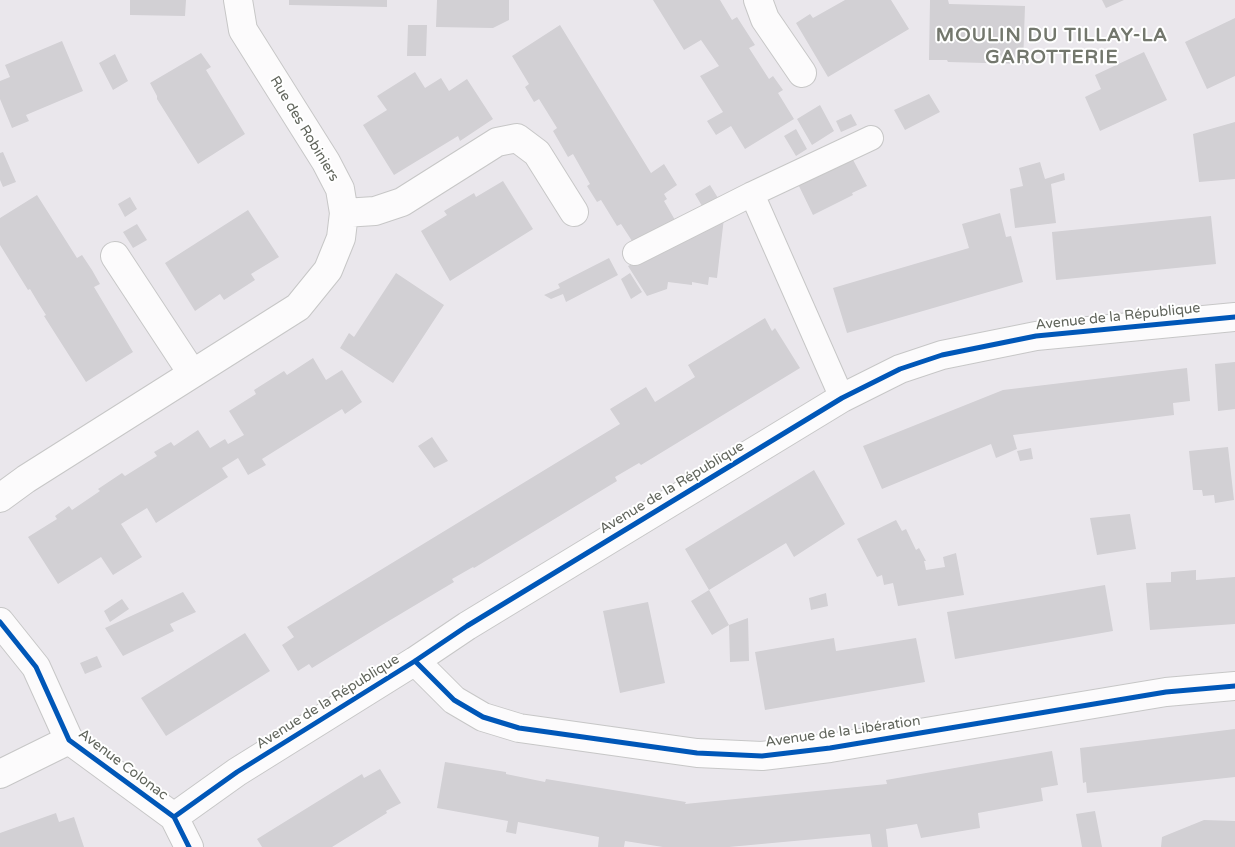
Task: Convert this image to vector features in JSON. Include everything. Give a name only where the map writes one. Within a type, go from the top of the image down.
[{"type":"street","name":"Rue des Robiniers","points":[[0,498],[26,479],[298,307],[328,270],[341,238],[344,213],[340,189],[326,162],[243,30],[238,0]]},
{"type":"street","points":[[758,0],[765,19],[802,73]]},
{"type":"street","points":[[344,213],[375,211],[402,202],[497,142],[517,138],[537,153],[574,212]]},
{"type":"street","points":[[116,256],[192,373]]},
{"type":"street","name":"Avenue de la République","points":[[174,817],[237,772],[415,661],[467,626],[842,398],[900,370],[942,355],[1036,336],[1235,317]]},
{"type":"street","name":"Avenue Colonac","points":[[0,622],[36,667],[69,740],[174,817],[190,847]]},
{"type":"street","name":"Avenue de la Libération","points":[[415,661],[454,700],[483,717],[519,728],[697,753],[752,755],[830,748],[1166,692],[1235,686]]},
{"type":"street","points":[[0,774],[69,740]]},
{"type":"lane","points":[[635,254],[752,194],[871,138]]},
{"type":"lane","points":[[752,194],[842,398]]},
{"type":"building","points":[[130,0],[186,0],[185,16],[130,15]]},
{"type":"building","points":[[289,0],[387,0],[387,7],[289,5]]},
{"type":"building","points":[[437,0],[509,0],[509,20],[493,28],[436,27]]},
{"type":"building","points":[[653,0],[720,0],[732,20],[737,17],[755,45],[749,48],[769,79],[773,76],[783,90],[778,93],[794,119],[745,149],[731,126],[716,135],[707,121],[723,112],[700,76],[719,66],[701,40],[684,50]]},
{"type":"building","points":[[845,0],[891,0],[909,29],[828,77],[796,23],[810,14],[813,18]]},
{"type":"building","points":[[930,0],[948,0],[949,4],[1025,6],[1023,64],[929,60]]},
{"type":"building","points":[[1102,0],[1124,0],[1106,8]]},
{"type":"building","points":[[1235,18],[1235,76],[1207,89],[1185,42]]},
{"type":"building","points":[[408,25],[427,25],[426,56],[407,56]]},
{"type":"building","points":[[560,25],[651,173],[664,164],[677,185],[664,194],[667,199],[664,201],[675,220],[632,241],[621,224],[617,226],[601,200],[597,202],[587,186],[590,184],[573,154],[568,157],[553,131],[557,128],[539,99],[534,102],[525,87],[529,84],[512,56]]},
{"type":"building","points":[[62,41],[83,91],[26,115],[29,121],[12,128],[0,99],[0,81],[10,77],[5,65]]},
{"type":"building","points":[[1144,52],[1167,100],[1100,131],[1085,97],[1101,89],[1095,75]]},
{"type":"building","points":[[201,53],[211,67],[206,70],[245,134],[198,164],[157,99],[150,83]]},
{"type":"building","points":[[115,54],[128,81],[113,90],[99,63]]},
{"type":"building","points":[[415,72],[425,88],[441,78],[449,91],[467,79],[493,119],[460,141],[458,136],[394,175],[363,125],[387,110],[377,96]]},
{"type":"building","points":[[929,94],[940,112],[905,130],[894,110]]},
{"type":"building","points":[[820,105],[834,131],[812,145],[797,119]]},
{"type":"building","points":[[851,114],[857,125],[841,132],[836,121]]},
{"type":"building","points":[[1235,122],[1235,179],[1199,182],[1193,134]]},
{"type":"building","points":[[796,129],[807,149],[796,156],[784,136]]},
{"type":"building","points":[[3,152],[16,182],[3,187],[0,180],[0,153]]},
{"type":"building","points":[[851,156],[867,186],[813,215],[797,182]]},
{"type":"building","points":[[1040,162],[1045,179],[1064,173],[1065,180],[1051,184],[1056,223],[1015,228],[1010,189],[1023,186],[1019,168]]},
{"type":"building","points":[[503,181],[533,229],[450,281],[421,231],[447,215],[444,211],[474,193],[476,197]]},
{"type":"building","points":[[710,185],[718,198],[702,206],[695,194]]},
{"type":"building","points":[[37,195],[77,258],[82,255],[92,270],[100,284],[94,287],[133,352],[86,382],[44,316],[46,315],[30,289],[28,290],[0,245],[0,218]]},
{"type":"building","points":[[130,197],[137,209],[125,217],[118,204]]},
{"type":"building","points":[[248,210],[279,257],[251,274],[255,280],[224,300],[220,294],[195,311],[165,263]]},
{"type":"building","points":[[1000,213],[1006,237],[1011,236],[1023,282],[847,333],[833,288],[969,248],[962,224]]},
{"type":"building","points":[[1211,216],[1216,264],[1056,280],[1052,232]]},
{"type":"building","points":[[724,218],[717,278],[709,277],[708,285],[692,282],[692,285],[668,282],[667,289],[647,296],[628,266]]},
{"type":"building","points":[[137,224],[147,240],[133,248],[123,232]]},
{"type":"building","points":[[609,258],[618,275],[566,302],[563,294],[551,299],[544,295],[560,288],[558,284]]},
{"type":"building","points":[[396,273],[444,305],[393,383],[340,348],[349,333],[354,337]]},
{"type":"building","points":[[630,273],[642,292],[631,299],[621,279]]},
{"type":"building","points":[[765,318],[772,331],[775,328],[800,368],[641,465],[639,463],[615,477],[617,481],[474,568],[452,579],[454,582],[312,668],[309,664],[298,671],[282,645],[294,637],[287,627],[620,424],[610,409],[646,387],[655,402],[695,377],[688,365]]},
{"type":"building","points":[[313,358],[326,380],[342,370],[362,402],[345,414],[342,409],[262,459],[266,465],[248,475],[238,458],[222,468],[228,477],[156,523],[147,508],[121,524],[142,557],[113,575],[101,557],[58,584],[28,537],[57,519],[55,516],[69,506],[72,510],[122,473],[125,476],[157,456],[154,452],[171,442],[174,446],[198,430],[210,448],[225,439],[228,444],[244,435],[229,411],[256,394],[254,390],[284,371],[287,375]]},
{"type":"building","points":[[1235,362],[1235,409],[1218,411],[1215,364]]},
{"type":"building","points":[[1187,368],[1190,401],[1173,403],[1174,415],[1013,435],[1017,449],[996,458],[991,444],[882,489],[863,446],[1003,390]]},
{"type":"building","points":[[432,437],[448,461],[434,468],[418,446]]},
{"type":"building","points":[[1228,447],[1234,500],[1215,503],[1214,495],[1203,496],[1202,490],[1193,490],[1189,451]]},
{"type":"building","points":[[1031,448],[1033,459],[1020,461],[1017,451]]},
{"type":"building","points":[[814,470],[845,524],[794,557],[786,543],[709,590],[685,549]]},
{"type":"building","points":[[1130,514],[1136,549],[1097,555],[1090,518]]},
{"type":"building","points":[[896,520],[902,531],[906,529],[916,550],[919,548],[926,561],[924,561],[926,570],[945,567],[943,557],[956,553],[964,595],[898,606],[893,583],[884,585],[882,575],[877,577],[857,539]]},
{"type":"building","points":[[1196,570],[1196,580],[1235,577],[1235,624],[1150,630],[1146,583],[1171,582],[1171,572]]},
{"type":"building","points":[[1105,585],[1113,631],[955,659],[947,612]]},
{"type":"building","points":[[709,590],[729,625],[712,635],[691,601]]},
{"type":"building","points":[[183,592],[196,612],[170,624],[174,631],[123,656],[105,628]]},
{"type":"building","points":[[826,593],[828,606],[811,610],[809,598]]},
{"type":"building","points":[[122,599],[129,609],[110,622],[104,611]]},
{"type":"building","points":[[648,602],[665,683],[620,693],[603,611]]},
{"type":"building","points":[[748,618],[749,661],[730,662],[729,625]]},
{"type":"building","points":[[245,633],[270,671],[166,736],[141,698]]},
{"type":"building","points":[[834,638],[836,651],[916,638],[925,682],[765,710],[755,652]]},
{"type":"building","points":[[97,656],[102,667],[85,674],[80,663]]},
{"type":"building","points":[[1235,729],[1235,777],[1087,793],[1086,782],[1083,783],[1080,748]]},
{"type":"building","points":[[1052,751],[1058,785],[1041,788],[1043,801],[978,813],[980,828],[921,838],[917,824],[886,829],[888,847],[872,847],[870,834],[729,847],[663,847],[625,841],[624,847],[598,847],[599,837],[518,822],[516,834],[506,832],[508,821],[437,808],[445,762],[506,772],[506,774],[545,782],[546,779],[686,802],[685,804],[887,784],[886,780]]},
{"type":"building","points":[[380,769],[401,803],[332,847],[262,847],[257,839],[362,774],[364,778]]},
{"type":"building","points":[[1095,811],[1102,847],[1082,847],[1076,814]]},
{"type":"building","points":[[56,813],[59,822],[74,817],[84,847],[0,847],[0,833]]},
{"type":"building","points":[[1204,820],[1235,821],[1235,847],[1161,847],[1162,837]]},
{"type":"cycle path","points":[[174,817],[237,772],[415,661],[467,626],[842,398],[900,369],[942,355],[1036,336],[1235,317]]},
{"type":"cycle path","points":[[0,622],[36,667],[69,740],[174,817],[189,847]]},
{"type":"cycle path","points":[[415,661],[454,700],[483,717],[519,728],[697,753],[762,756],[830,748],[1166,692],[1235,686]]},
{"type":"district","name":"MOULIN DU TILLAY-LA GAROTTERIE","points":[[1052,47]]}]
